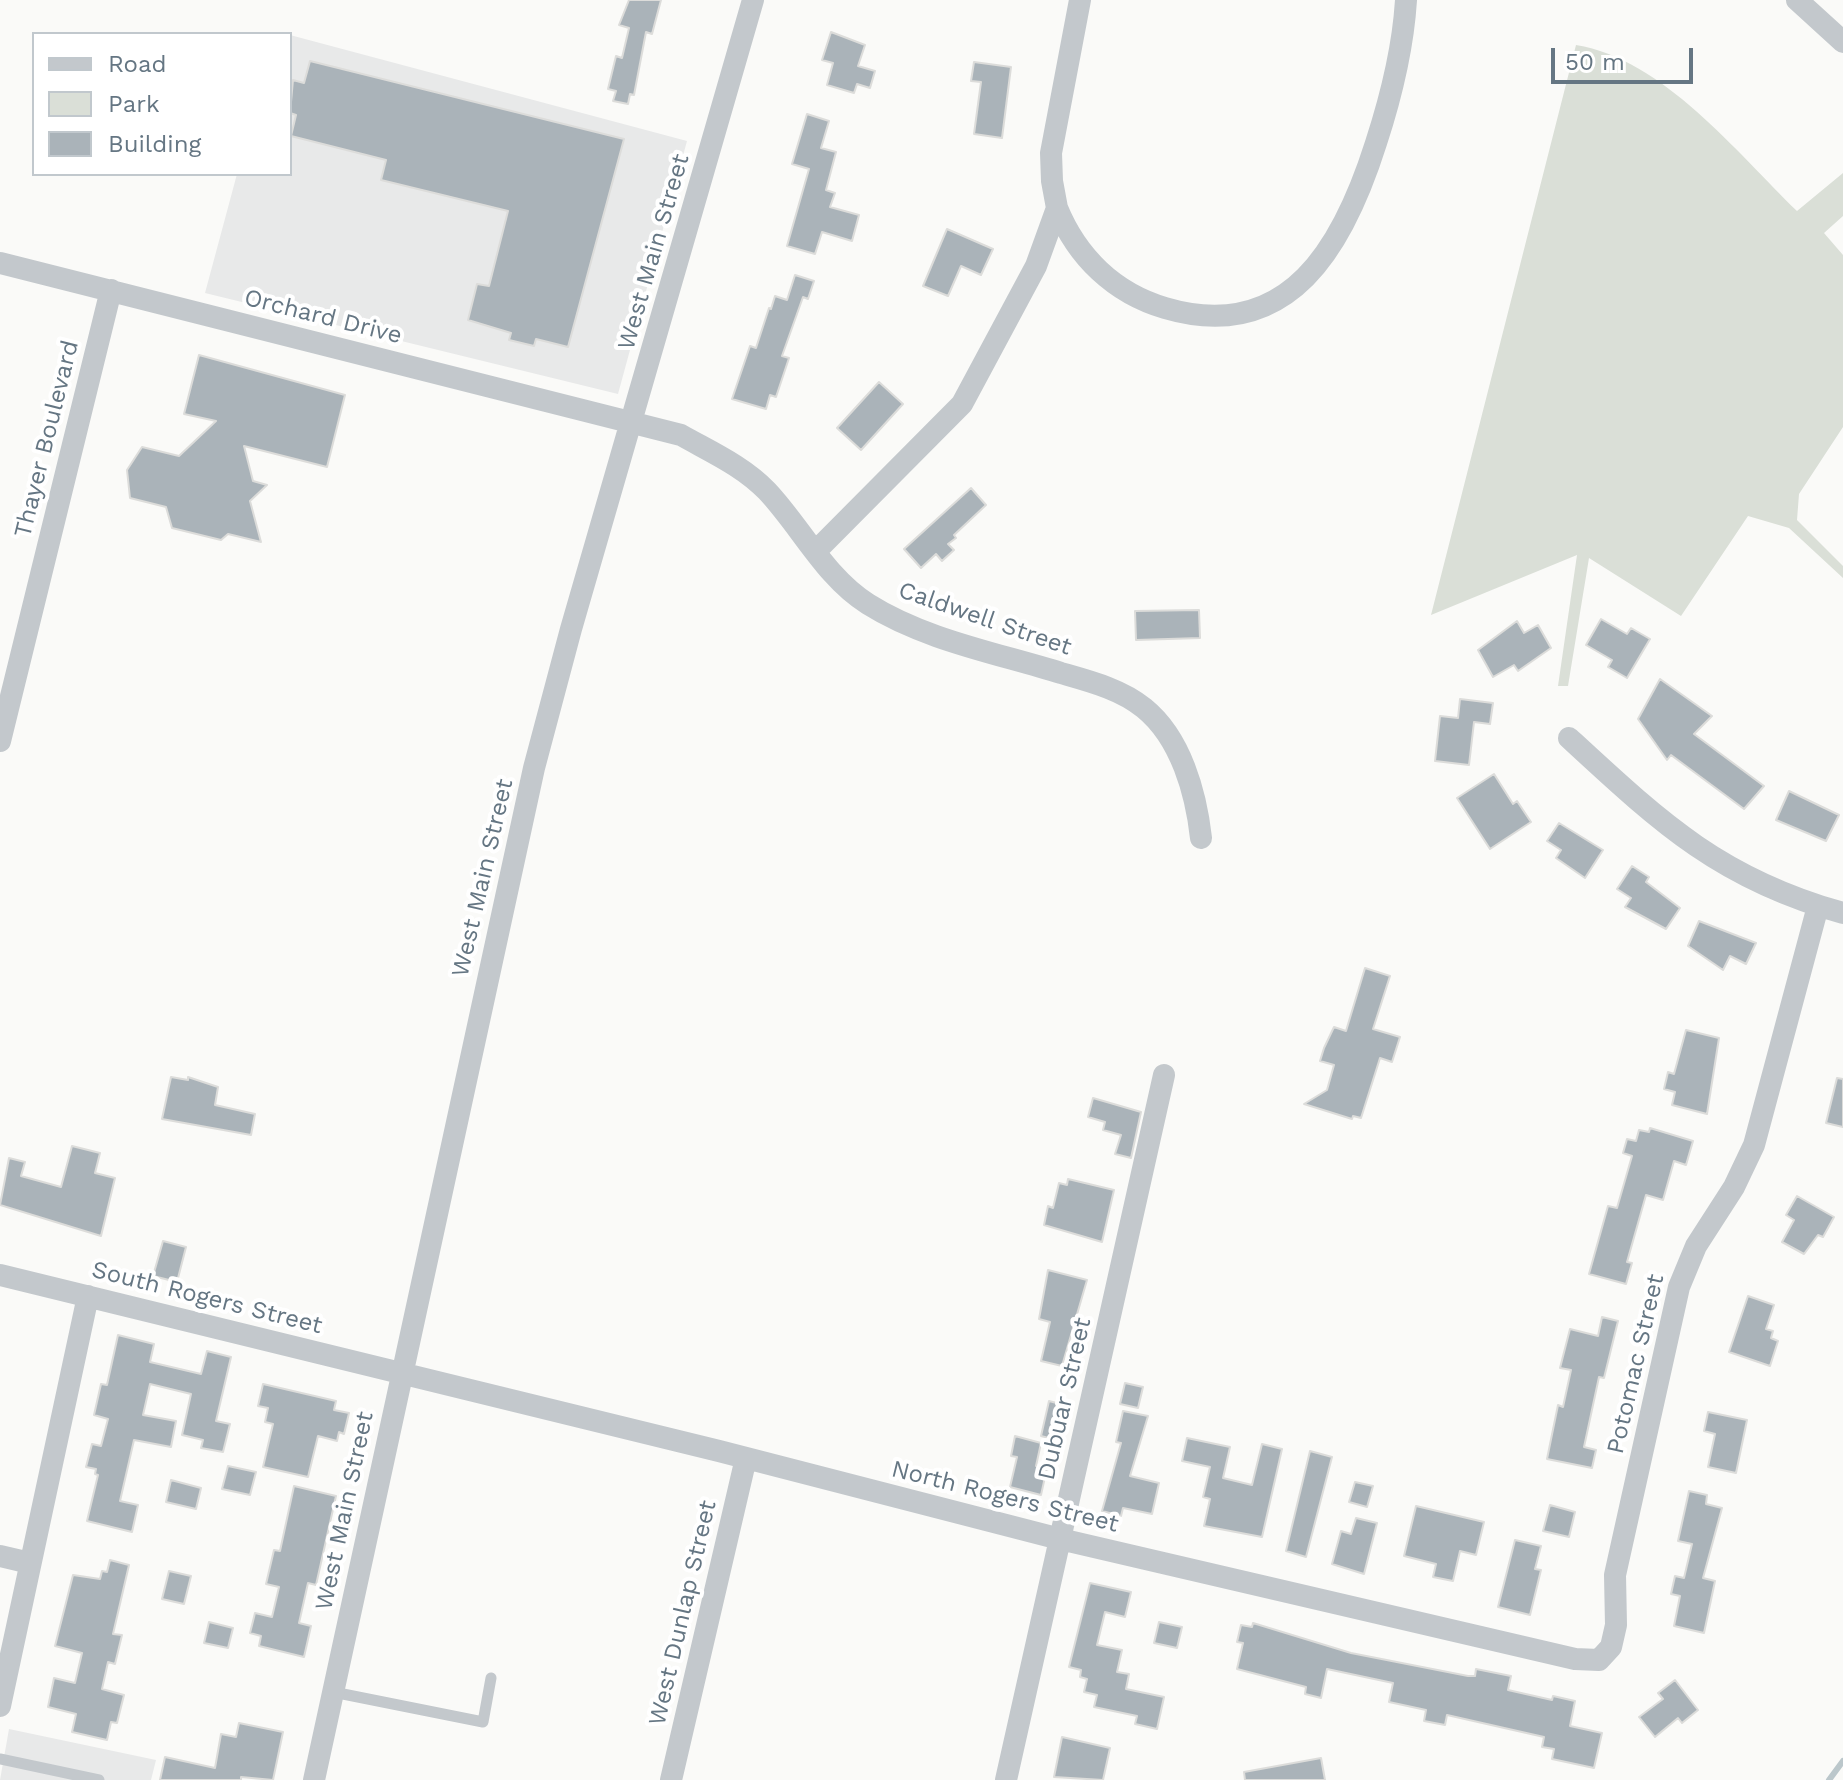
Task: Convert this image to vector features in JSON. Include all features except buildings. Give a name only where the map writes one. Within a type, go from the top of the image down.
[{"type":"street","name":"West Main Street","points":[[314,1780],[534,768],[571,629],[753,0]]},
{"type":"street","points":[[1080,0],[1051,153],[1057,208],[1075,244],[1089,262],[1119,287],[1150,303],[1218,316],[1254,310],[1291,291],[1319,263],[1344,226],[1360,193],[1400,56],[1406,0]]},
{"type":"street","points":[[1797,0],[1843,42]]},
{"type":"street","points":[[816,551],[890,473],[951,418],[971,392],[1036,266],[1057,208]]},
{"type":"street","name":"Orchard Drive","points":[[0,263],[632,422]]},
{"type":"street","name":"Thayer Boulevard","points":[[0,741],[111,290]]},
{"type":"street","name":"Caldwell Street","points":[[632,422],[681,435],[748,475],[772,497],[846,587],[901,622],[1095,683],[1147,710],[1178,754],[1198,809],[1201,838]]},
{"type":"street","points":[[1569,738],[1661,823],[1705,854],[1764,885],[1843,913]]},
{"type":"street","name":"Potomac Street","points":[[1599,1660],[1611,1647],[1616,1625],[1615,1575],[1679,1287],[1696,1246],[1734,1187],[1754,1145],[1818,906]]},
{"type":"street","name":"Dubuar Street","points":[[1006,1780],[1164,1075]]},
{"type":"street","name":"South Rogers Street","points":[[0,1275],[401,1372]]},
{"type":"street","points":[[0,1706],[88,1296]]},
{"type":"street","name":"North Rogers Street","points":[[401,1372],[1060,1539],[1575,1659],[1599,1660]]},
{"type":"street","name":"West Dunlap Street","points":[[671,1780],[746,1458]]},
{"type":"street","points":[[0,1556],[30,1563]]},
{"type":"lane","points":[[333,1692],[483,1722],[491,1678]]},
{"type":"lane","points":[[0,1759],[45,1775],[98,1780]]},
{"type":"shaded area","points":[[292,36],[687,141],[618,394],[205,293],[236,176],[292,176]]},
{"type":"shaded area","points":[[9,1729],[156,1760],[151,1780],[0,1780]]},
{"type":"green space","points":[[1576,45],[1608,54],[1668,88],[1724,137],[1797,211],[1843,173],[1843,216],[1824,233],[1843,255],[1843,427],[1799,494],[1797,520],[1843,566],[1843,578],[1789,528],[1748,516],[1681,616],[1589,558],[1568,686],[1558,686],[1577,555],[1431,615]]},
{"type":"waterway","points":[[1829,1780],[1843,1761]]}]
